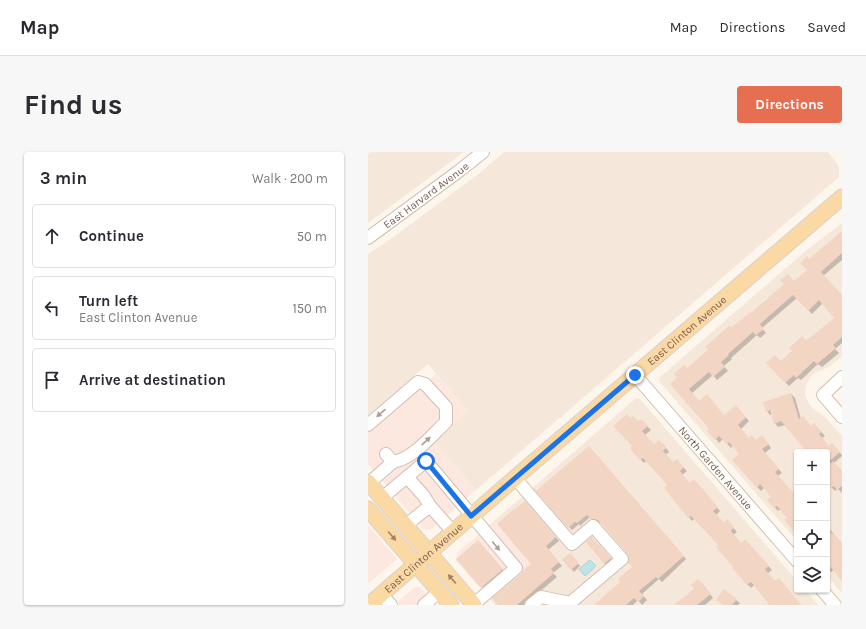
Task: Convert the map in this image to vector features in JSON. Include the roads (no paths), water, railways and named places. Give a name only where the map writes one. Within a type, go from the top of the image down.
[{"type":"main road","name":"East Clinton Avenue","points":[[369,605],[386,600],[416,564],[429,552],[842,197]]},
{"type":"main road","points":[[369,482],[474,605]]},
{"type":"main road","points":[[368,509],[451,605]]},
{"type":"street","name":"East Harvard Avenue","points":[[368,238],[483,152]]},
{"type":"street","name":"North Garden Avenue","points":[[635,375],[794,558]]},
{"type":"street","points":[[842,377],[823,395],[842,417]]},
{"type":"street","points":[[368,425],[418,382],[425,384],[446,407],[446,422],[416,450],[401,460],[390,458],[369,482]]},
{"type":"street","points":[[382,498],[426,461],[516,568],[474,605]]},
{"type":"street","points":[[407,477],[453,532]]},
{"type":"street","points":[[515,478],[572,544],[593,526],[622,559],[570,603],[541,596],[531,605]]},
{"type":"street","points":[[406,525],[430,506]]},
{"type":"street","points":[[424,605],[439,592]]},
{"type":"street","points":[[825,593],[835,605]]},
{"type":"water","points":[[590,560],[596,566],[585,576],[579,569]]}]
